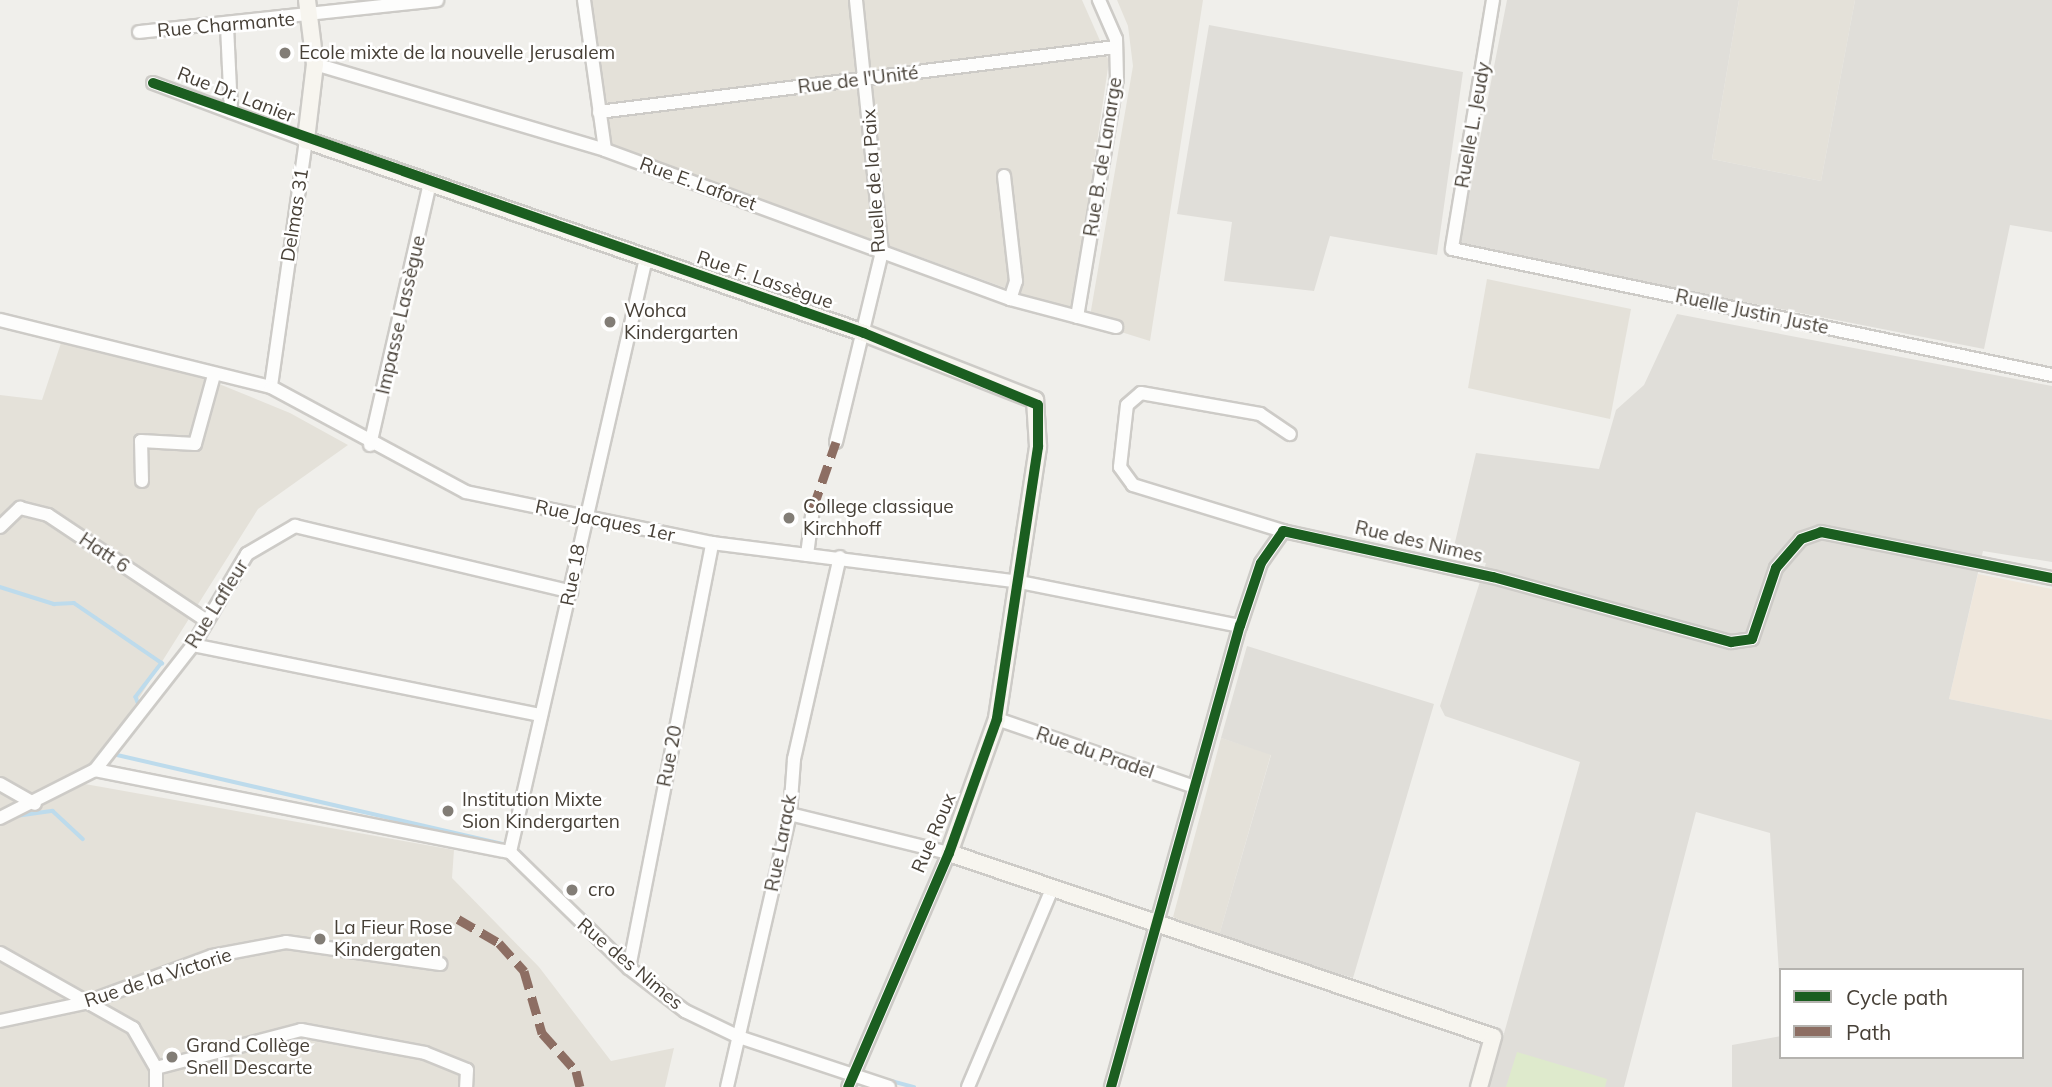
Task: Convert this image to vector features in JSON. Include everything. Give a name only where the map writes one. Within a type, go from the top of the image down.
[{"type":"street","name":"Delmas 31","points":[[271,387],[315,64],[307,0]]},
{"type":"street","name":"Rue Charmante","points":[[139,32],[309,18],[437,0]]},
{"type":"street","points":[[584,0],[605,150]]},
{"type":"street","name":"Ruelle de la Paix","points":[[836,442],[882,253],[867,79],[856,0]]},
{"type":"street","name":"Rue B. de Lanarge","points":[[1077,317],[1117,79],[1116,47],[1099,0]]},
{"type":"street","name":"Ruelle L. Jeudy","points":[[1452,249],[1493,0]]},
{"type":"street","points":[[227,26],[231,112]]},
{"type":"street","name":"Rue de l'Unité","points":[[599,112],[1116,47]]},
{"type":"street","name":"Rue E. Laforet","points":[[315,64],[605,150],[1010,299],[1116,327]]},
{"type":"street","name":"Rue Dr. Lanier","points":[[153,83],[306,140]]},
{"type":"street","name":"Rue F. Lassègue","points":[[306,140],[864,333],[1038,405],[1020,582]]},
{"type":"street","points":[[1004,176],[1016,281],[1010,299]]},
{"type":"street","name":"Impasse Lassègue","points":[[370,445],[430,184]]},
{"type":"street","name":"Ruelle Justin Juste","points":[[1452,249],[2052,375]]},
{"type":"street","name":"Rue 18","points":[[510,852],[571,592],[584,517],[646,258]]},
{"type":"street","name":"Rue Jacques 1er","points":[[0,320],[94,339],[214,375],[271,387],[370,445],[466,492],[712,543],[1020,582],[1240,626]]},
{"type":"street","points":[[142,481],[141,441],[195,444],[214,375]]},
{"type":"street","points":[[1111,1087],[1240,626],[1261,563],[1283,531],[1132,485],[1120,467],[1127,405],[1141,393],[1260,414],[1290,434]]},
{"type":"street","name":"Hatt 6","points":[[3,522],[20,508],[48,515],[207,621]]},
{"type":"street","points":[[807,555],[813,508]]},
{"type":"street","name":"Rue Lafleur","points":[[0,818],[35,804],[95,770],[193,645],[247,554],[295,526],[571,592]]},
{"type":"street","name":"Rue des Nimes","points":[[1283,531],[1493,578],[1731,642],[1752,639],[1776,568],[1801,539],[1821,533],[2052,578]]},
{"type":"street","name":"Rue 20","points":[[629,968],[712,543]]},
{"type":"street","name":"Rue Larack","points":[[727,1087],[790,814],[794,759],[839,557]]},
{"type":"street","name":"Rue Roux","points":[[848,1087],[852,1072],[949,853],[997,719],[1020,582]]},
{"type":"street","points":[[193,645],[541,715]]},
{"type":"street","name":"Rue du Pradel","points":[[997,719],[1194,787]]},
{"type":"street","points":[[95,770],[510,852]]},
{"type":"street","points":[[0,783],[35,804]]},
{"type":"street","points":[[790,814],[949,853],[1051,891],[1158,923],[1493,1037],[1479,1087]]},
{"type":"street","name":"Rue des Nimes","points":[[510,852],[629,968],[685,1011],[739,1037],[852,1072],[889,1087]]},
{"type":"street","points":[[968,1087],[1051,891]]},
{"type":"street","name":"Rue de la Victorie","points":[[0,1021],[85,1003],[212,956],[286,942],[440,964]]},
{"type":"street","points":[[0,953],[133,1028],[156,1069],[156,1087]]},
{"type":"street","points":[[156,1069],[301,1030],[425,1053],[467,1070],[466,1087]]},
{"type":"shaded area","points":[[589,0],[1082,0],[1109,61],[1072,312],[612,145]]},
{"type":"shaded area","points":[[1117,0],[1203,0],[1150,341],[1089,322],[1133,66],[1128,26]]},
{"type":"shaded area","points":[[1507,0],[1739,0],[1712,159],[1821,181],[1855,0],[2052,0],[2052,232],[2010,225],[1984,349],[1459,246]]},
{"type":"shaded area","points":[[1739,0],[1855,0],[1821,181],[1712,159]]},
{"type":"shaded area","points":[[1209,25],[1463,72],[1437,255],[1330,236],[1314,291],[1224,281],[1232,222],[1177,214]]},
{"type":"shaded area","points":[[1487,279],[1631,309],[1610,419],[1468,388]]},
{"type":"shaded area","points":[[1677,314],[2052,386],[2052,562],[1983,551],[1949,699],[2052,720],[2052,1087],[1732,1087],[1732,1045],[1779,1036],[1779,1059],[2024,1059],[2024,968],[1779,968],[1779,973],[1770,833],[1696,812],[1624,1087],[1489,1087],[1580,762],[1445,716],[1440,706],[1486,563],[1452,555],[1476,453],[1599,469],[1616,410],[1644,385]]},
{"type":"shaded area","points":[[62,340],[197,375],[290,413],[348,445],[258,509],[85,784],[454,850],[452,878],[539,967],[611,1061],[674,1048],[665,1087],[0,1087],[0,395],[42,400]]},
{"type":"shaded area","points":[[1978,574],[2052,589],[2052,720],[1949,699]]},
{"type":"shaded area","points":[[1247,646],[1434,704],[1353,978],[1218,939],[1271,755],[1221,738]]},
{"type":"shaded area","points":[[1221,738],[1271,754],[1218,939],[1173,917]]},
{"type":"green space","points":[[1517,1052],[1607,1079],[1605,1087],[1506,1087]]},
{"type":"waterway","points":[[0,587],[54,604],[74,603],[162,663],[136,697],[140,708]]},
{"type":"waterway","points":[[113,754],[507,845]]},
{"type":"waterway","points":[[16,816],[53,811],[83,839]]},
{"type":"waterway","points":[[515,847],[536,869]]},
{"type":"waterway","points":[[858,1072],[914,1087]]},
{"type":"marked path","points":[[813,508],[836,442]]},
{"type":"marked path","points":[[458,919],[499,943],[524,971],[542,1033],[576,1071],[580,1087]]},
{"type":"cycle path","points":[[153,83],[864,333],[1038,405],[1038,447],[997,719],[949,853],[848,1087]]},
{"type":"cycle path","points":[[1111,1087],[1240,626],[1261,563],[1283,531],[1493,577],[1731,642],[1752,639],[1776,568],[1801,539],[1821,532],[2052,578]]},
{"type":"place","name":"Ecole mixte de la nouvelle Jerusalem","points":[[285,53]]},
{"type":"place","name":"Wohca Kindergarten","points":[[610,322]]},
{"type":"place","name":"College classique Kirchhoff","points":[[789,518]]},
{"type":"place","name":"Institution Mixte Sion Kindergarten","points":[[448,811]]},
{"type":"place","name":"cro","points":[[572,890]]},
{"type":"place","name":"La Fieur Rose Kindergaten","points":[[320,939]]},
{"type":"place","name":"Grand Collège Snell Descarte","points":[[172,1057]]}]
